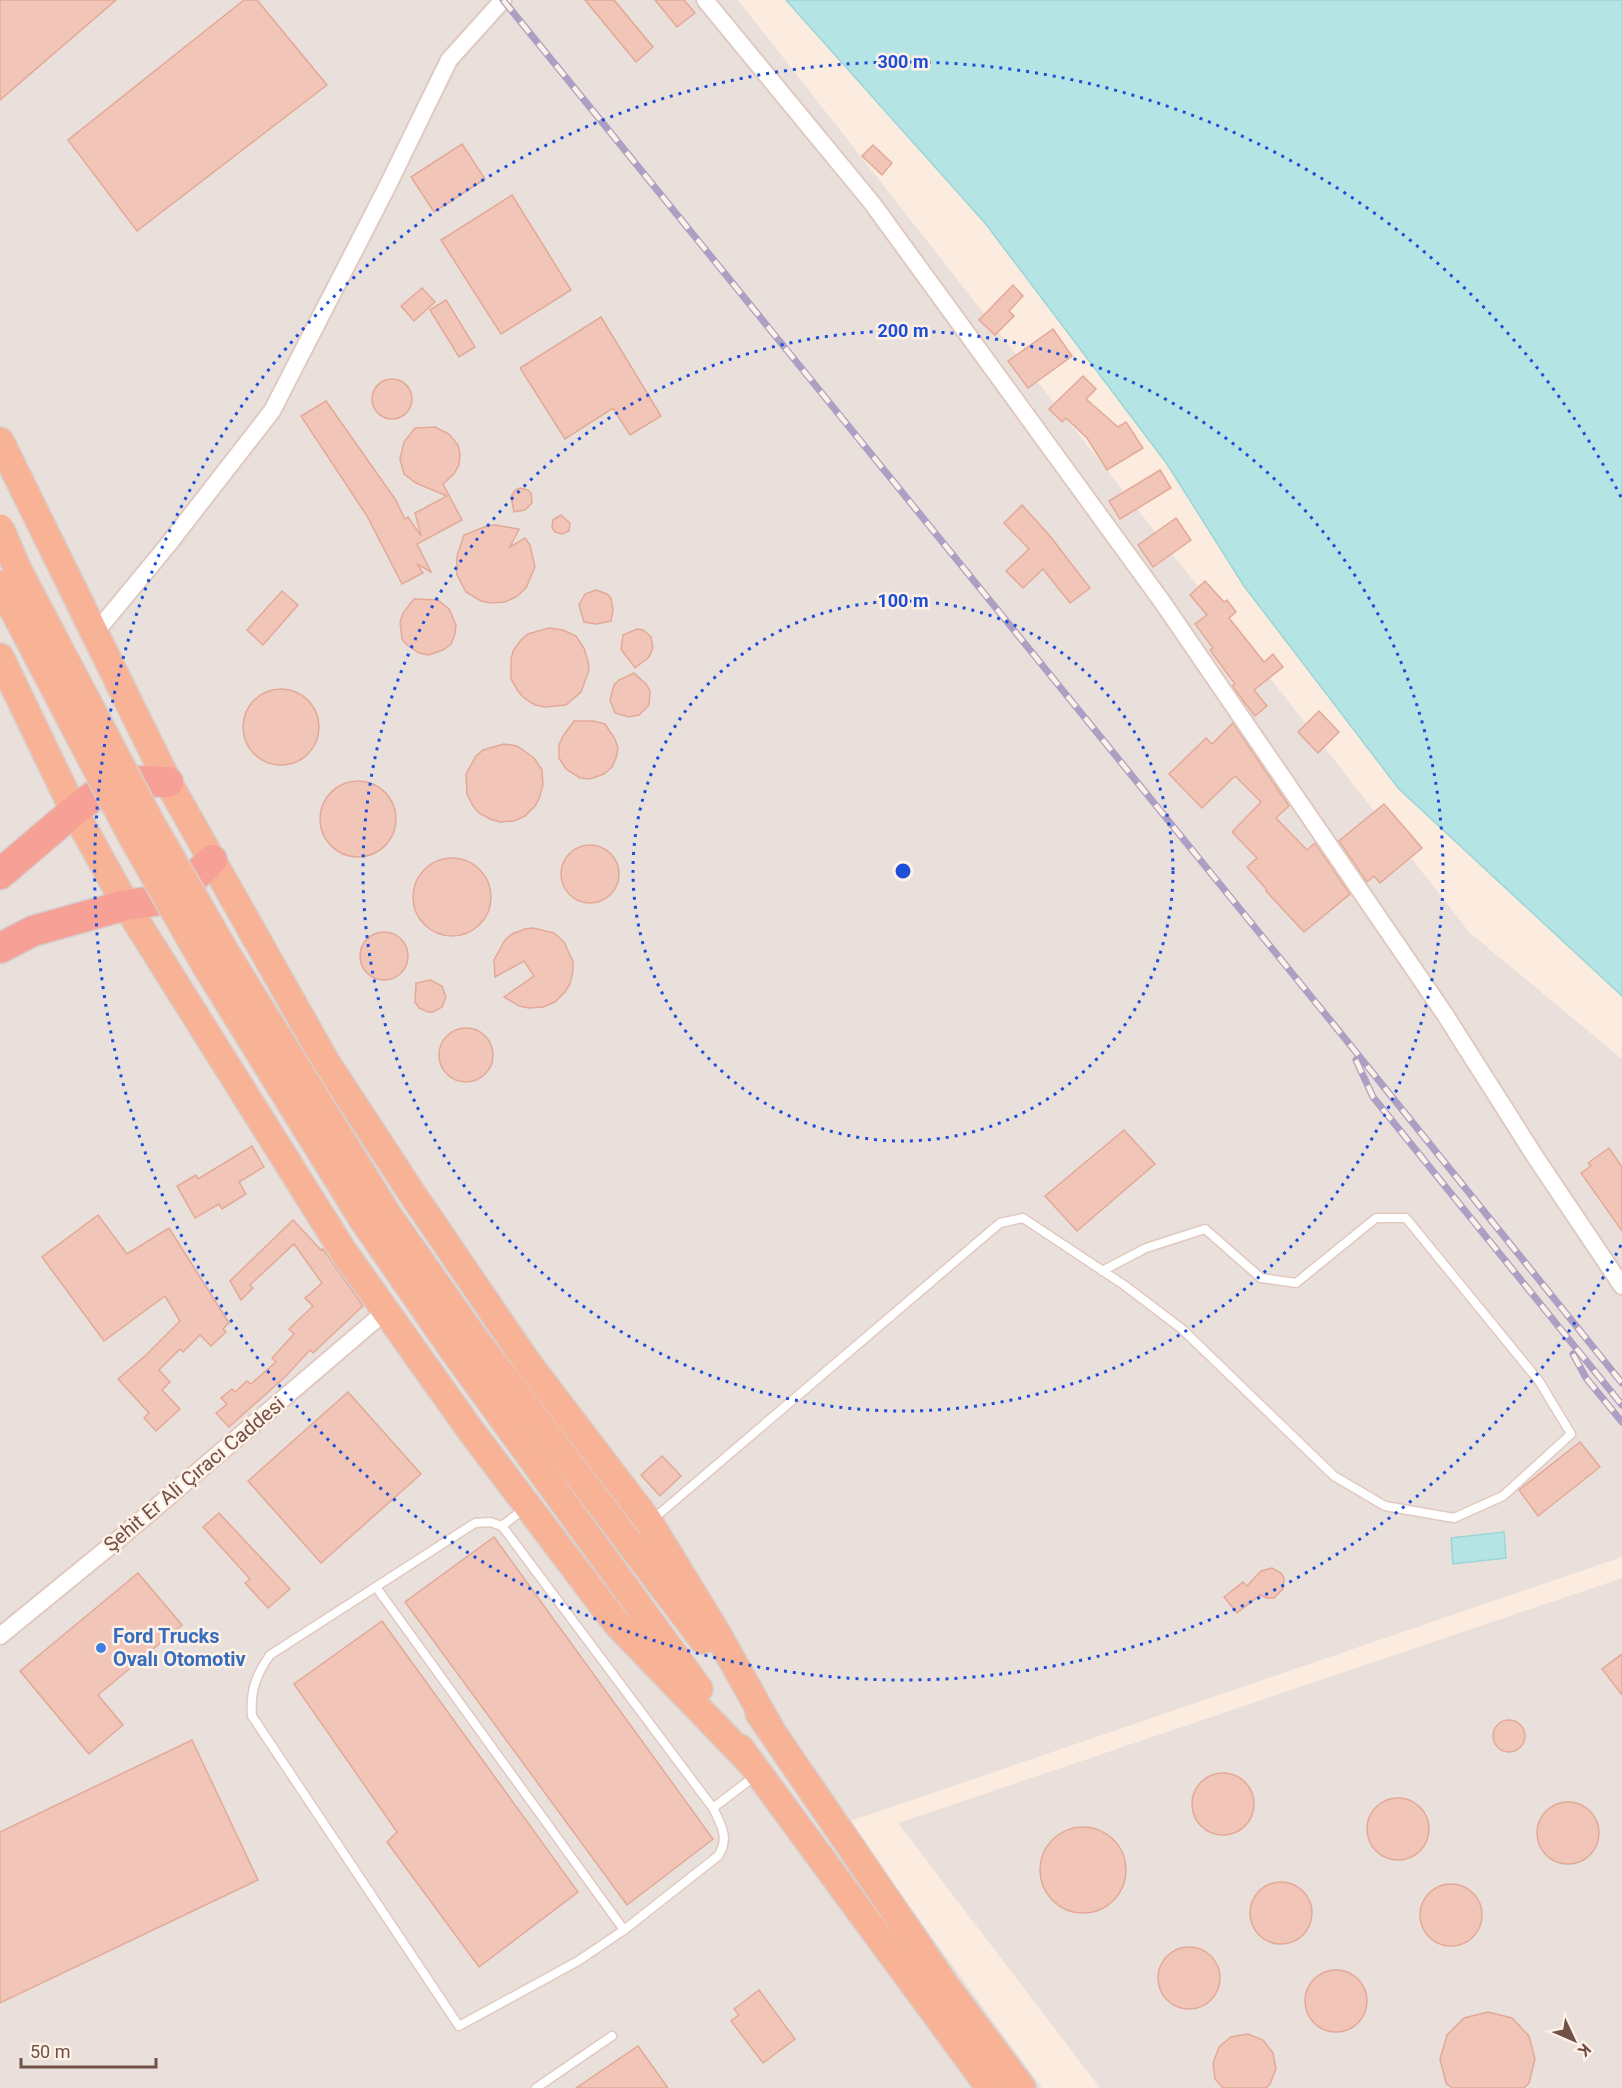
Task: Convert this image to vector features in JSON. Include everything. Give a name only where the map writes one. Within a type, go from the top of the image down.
[{"type":"highway","points":[[0,441],[168,782],[326,1062],[527,1362],[649,1522],[714,1628],[770,1728]]},
{"type":"highway","points":[[0,528],[17,568],[151,823],[226,953],[388,1215],[464,1344],[754,1768],[990,2088]]},
{"type":"highway","points":[[0,584],[130,833],[207,968],[363,1220],[770,1728],[948,1989],[1022,2088]]},
{"type":"highway","points":[[0,657],[74,811],[126,905],[343,1251],[471,1431],[617,1624],[754,1768]]},
{"type":"highway","points":[[0,874],[96,794],[137,781],[168,782]]},
{"type":"highway","points":[[0,948],[33,931],[126,905],[154,901],[191,880],[212,861]]},
{"type":"street","points":[[96,632],[167,546],[272,411],[386,189],[449,60],[503,0]]},
{"type":"street","points":[[705,0],[872,202],[1163,603],[1444,1013],[1536,1158],[1622,1286]]},
{"type":"street","name":"Şehit Er Ali Çıracı Caddesi","points":[[0,1636],[120,1538],[387,1310]]},
{"type":"lane","points":[[649,1522],[1000,1223],[1023,1218],[1182,1329],[1334,1476],[1385,1506],[1454,1518],[1503,1496],[1571,1434],[1539,1381],[1406,1218],[1376,1218],[1296,1284],[1261,1278],[1205,1229],[1146,1248],[1102,1271]]},
{"type":"lane","points":[[502,1526],[528,1506]]},
{"type":"lane","points":[[490,1522],[502,1526],[713,1808],[725,1834],[718,1856],[624,1930],[578,1961],[459,2026],[252,1716],[252,1694],[259,1672],[270,1655],[475,1523],[490,1522]]},
{"type":"lane","points":[[376,1587],[624,1930]]},
{"type":"lane","points":[[713,1808],[754,1768]]},
{"type":"lane","points":[[536,2088],[612,2036]]},
{"type":"shaded area","points":[[0,0],[738,0],[1470,933],[1622,1059],[1622,1557],[848,1822],[1042,2088],[0,2088]]},
{"type":"shaded area","points":[[1622,1578],[1622,2088],[1100,2088],[898,1823]]},
{"type":"water","points":[[786,0],[1622,0],[1622,996],[1399,789],[1244,586],[1167,464],[985,223]]},
{"type":"water","points":[[1504,1532],[1506,1558],[1453,1564],[1451,1538]]},
{"type":"building","points":[[0,0],[116,0],[0,100]]},
{"type":"building","points":[[244,0],[257,0],[327,85],[137,231],[68,140]]},
{"type":"building","points":[[585,0],[614,0],[653,47],[636,62]]},
{"type":"building","points":[[655,0],[684,0],[695,13],[677,27]]},
{"type":"building","points":[[462,144],[485,179],[434,212],[411,177]]},
{"type":"building","points":[[873,145],[892,163],[882,175],[862,156]]},
{"type":"building","points":[[512,195],[571,290],[501,334],[441,240]]},
{"type":"building","points":[[1013,285],[1023,296],[1009,311],[1014,316],[995,335],[979,320]]},
{"type":"building","points":[[422,288],[435,302],[414,321],[401,306]]},
{"type":"building","points":[[446,300],[475,347],[459,357],[430,310]]},
{"type":"building","points":[[601,317],[661,416],[630,435],[613,408],[565,439],[520,368]]},
{"type":"building","points":[[1053,329],[1072,356],[1028,388],[1008,361]]},
{"type":"building","points":[[1083,376],[1096,389],[1086,399],[1118,427],[1126,422],[1143,448],[1107,470],[1087,438],[1066,418],[1062,422],[1049,409]]},
{"type":"building","points":[[392,379],[400,380],[406,385],[411,391],[411,407],[406,413],[400,418],[392,419],[384,418],[378,413],[373,407],[372,399],[373,391],[378,385],[384,380]]},
{"type":"building","points":[[326,401],[395,499],[405,519],[408,517],[421,536],[415,513],[447,496],[416,483],[404,474],[400,459],[404,442],[415,428],[435,427],[449,434],[458,445],[459,465],[454,474],[443,484],[462,520],[417,544],[431,572],[417,564],[423,573],[402,584],[367,516],[301,416]]},
{"type":"building","points":[[1160,470],[1171,488],[1120,519],[1109,501]]},
{"type":"building","points":[[520,488],[531,493],[532,503],[525,510],[514,512],[511,497],[515,490]]},
{"type":"building","points":[[1022,505],[1050,536],[1090,588],[1070,603],[1043,569],[1023,588],[1006,571],[1029,549],[1004,523]]},
{"type":"building","points":[[561,515],[570,523],[569,531],[562,534],[555,532],[552,527],[553,520]]},
{"type":"building","points":[[1176,518],[1191,540],[1153,567],[1138,545]]},
{"type":"building","points":[[495,525],[519,529],[510,547],[525,538],[530,545],[535,567],[526,588],[516,597],[505,602],[491,603],[481,601],[466,592],[457,575],[457,556],[464,535]]},
{"type":"building","points":[[1205,581],[1224,602],[1227,600],[1236,612],[1229,618],[1264,662],[1273,654],[1283,667],[1254,690],[1267,706],[1255,716],[1232,686],[1235,684],[1210,650],[1213,648],[1195,624],[1207,615],[1190,595]]},
{"type":"building","points":[[596,590],[611,598],[613,610],[611,621],[596,624],[584,622],[579,605],[585,594]]},
{"type":"building","points":[[282,591],[298,605],[263,645],[247,630]]},
{"type":"building","points":[[414,599],[438,600],[449,609],[456,625],[455,634],[451,644],[443,650],[429,655],[419,653],[402,639],[400,622],[403,613]]},
{"type":"building","points":[[549,628],[563,630],[576,636],[584,648],[589,670],[581,692],[566,705],[545,707],[535,705],[518,691],[511,679],[511,659],[513,651],[528,634]]},
{"type":"building","points":[[637,629],[643,630],[651,637],[653,648],[649,657],[635,668],[621,649],[623,635]]},
{"type":"building","points":[[634,673],[650,691],[649,705],[639,715],[629,717],[615,713],[610,700],[614,685]]},
{"type":"building","points":[[274,689],[288,689],[302,695],[313,706],[319,720],[316,742],[308,754],[288,765],[274,765],[260,759],[249,748],[243,734],[243,720],[249,706],[260,695]]},
{"type":"building","points":[[1319,711],[1339,732],[1318,753],[1298,732]]},
{"type":"building","points":[[574,721],[593,721],[605,724],[615,739],[618,748],[616,758],[612,767],[604,774],[590,779],[580,778],[566,769],[559,758],[559,745]]},
{"type":"building","points":[[1233,723],[1289,806],[1276,818],[1307,850],[1315,843],[1350,894],[1304,932],[1247,867],[1257,858],[1232,832],[1261,802],[1235,776],[1202,808],[1169,774],[1206,738],[1212,744]]},
{"type":"building","points":[[504,744],[517,746],[534,758],[542,770],[543,785],[535,806],[525,816],[514,821],[500,822],[479,813],[473,806],[467,794],[466,774],[476,756],[483,750]]},
{"type":"building","points":[[366,781],[379,787],[390,798],[396,811],[394,834],[379,851],[366,857],[350,857],[337,851],[322,834],[320,811],[326,798],[343,783]]},
{"type":"building","points":[[1384,804],[1422,848],[1380,883],[1374,876],[1367,882],[1339,841]]},
{"type":"building","points":[[590,845],[606,850],[614,858],[619,874],[614,890],[606,898],[590,903],[574,898],[566,890],[561,874],[566,858],[574,850]]},
{"type":"building","points":[[452,858],[467,861],[484,875],[491,897],[488,912],[474,929],[452,936],[437,933],[420,919],[413,897],[416,882],[430,865]]},
{"type":"building","points":[[533,928],[554,933],[564,942],[573,962],[573,971],[570,984],[555,1002],[543,1007],[529,1008],[519,1006],[504,997],[534,976],[524,961],[495,977],[494,960],[505,940],[512,934]]},
{"type":"building","points":[[379,932],[389,932],[401,939],[408,951],[408,961],[401,973],[389,980],[379,980],[364,969],[360,961],[360,951],[371,936]]},
{"type":"building","points":[[430,980],[442,986],[446,997],[442,1007],[433,1012],[419,1008],[415,1002],[416,983]]},
{"type":"building","points":[[466,1028],[476,1030],[485,1036],[491,1045],[493,1055],[491,1065],[485,1074],[476,1080],[466,1082],[456,1080],[447,1074],[441,1065],[439,1055],[441,1045],[447,1036],[456,1030]]},
{"type":"building","points":[[1124,1130],[1155,1164],[1077,1231],[1045,1196]]},
{"type":"building","points":[[252,1146],[264,1167],[239,1182],[246,1194],[222,1209],[219,1204],[195,1218],[177,1186],[196,1175],[198,1179]]},
{"type":"building","points":[[1609,1148],[1622,1167],[1622,1231],[1581,1173],[1591,1166],[1588,1163]]},
{"type":"building","points":[[98,1215],[127,1254],[169,1228],[229,1323],[223,1329],[226,1332],[211,1346],[200,1335],[183,1352],[180,1349],[159,1370],[170,1382],[162,1390],[180,1409],[156,1431],[144,1418],[149,1413],[118,1379],[180,1321],[165,1296],[104,1341],[42,1257]]},
{"type":"building","points":[[293,1220],[321,1250],[323,1249],[363,1306],[313,1353],[310,1350],[286,1376],[229,1427],[216,1413],[227,1404],[221,1398],[232,1389],[235,1392],[247,1381],[251,1384],[276,1362],[272,1358],[294,1334],[289,1329],[313,1306],[305,1298],[322,1283],[294,1244],[250,1285],[253,1288],[241,1300],[230,1281]]},
{"type":"building","points":[[348,1392],[421,1474],[321,1563],[248,1481]]},
{"type":"building","points":[[1580,1442],[1600,1467],[1538,1516],[1519,1490]]},
{"type":"building","points":[[662,1456],[681,1476],[660,1496],[641,1475]]},
{"type":"building","points":[[219,1513],[290,1589],[268,1608],[245,1583],[250,1579],[203,1527]]},
{"type":"building","points":[[494,1537],[713,1839],[627,1905],[405,1602]]},
{"type":"building","points":[[1272,1568],[1281,1573],[1284,1578],[1283,1589],[1274,1598],[1260,1595],[1237,1613],[1224,1597],[1243,1582],[1247,1586],[1261,1571]]},
{"type":"building","name":"Ford Trucks Ovalı Otomotiv","points":[[138,1573],[182,1625],[98,1695],[123,1725],[89,1754],[20,1671]]},
{"type":"building","points":[[382,1621],[578,1892],[479,1967],[387,1842],[397,1832],[294,1684]]},
{"type":"building","points":[[1622,1654],[1622,1695],[1602,1669]]},
{"type":"building","points":[[1509,1720],[1521,1724],[1525,1736],[1521,1748],[1509,1752],[1497,1748],[1493,1736],[1497,1724]]},
{"type":"building","points":[[192,1740],[258,1880],[0,2003],[0,1832]]},
{"type":"building","points":[[1217,1773],[1229,1773],[1245,1782],[1252,1792],[1254,1804],[1252,1816],[1245,1826],[1229,1835],[1217,1835],[1206,1830],[1197,1821],[1192,1810],[1192,1798],[1197,1787],[1206,1778]]},
{"type":"building","points":[[1392,1798],[1404,1798],[1420,1807],[1427,1817],[1429,1829],[1427,1841],[1420,1851],[1404,1860],[1392,1860],[1381,1855],[1372,1846],[1367,1835],[1367,1823],[1372,1812],[1381,1803]]},
{"type":"building","points":[[1562,1802],[1574,1802],[1590,1811],[1597,1821],[1599,1833],[1597,1845],[1590,1855],[1574,1864],[1562,1864],[1551,1859],[1542,1850],[1537,1839],[1537,1827],[1542,1816],[1551,1807]]},
{"type":"building","points":[[1083,1827],[1100,1830],[1114,1839],[1123,1853],[1126,1870],[1123,1887],[1114,1901],[1100,1910],[1083,1913],[1066,1910],[1052,1901],[1043,1887],[1040,1870],[1043,1853],[1052,1839],[1066,1830]]},
{"type":"building","points":[[1281,1882],[1293,1884],[1303,1891],[1310,1901],[1312,1913],[1310,1925],[1303,1935],[1293,1942],[1281,1944],[1269,1942],[1259,1935],[1252,1925],[1250,1913],[1252,1901],[1259,1891],[1269,1884]]},
{"type":"building","points":[[1445,1884],[1457,1884],[1473,1893],[1480,1903],[1482,1915],[1480,1927],[1473,1937],[1457,1946],[1445,1946],[1434,1941],[1425,1932],[1420,1921],[1420,1909],[1425,1898],[1434,1889]]},
{"type":"building","points":[[1183,1947],[1195,1947],[1211,1956],[1218,1966],[1220,1978],[1218,1990],[1211,2000],[1195,2009],[1183,2009],[1172,2004],[1163,1995],[1158,1984],[1158,1972],[1163,1961],[1172,1952]]},
{"type":"building","points":[[1330,1970],[1342,1970],[1358,1979],[1365,1989],[1367,2001],[1365,2013],[1358,2023],[1342,2032],[1330,2032],[1319,2027],[1310,2018],[1305,2007],[1305,1995],[1310,1984],[1319,1975]]},
{"type":"building","points":[[759,1990],[795,2039],[763,2063],[731,2021],[739,2015],[734,2009]]},
{"type":"building","points":[[1488,2012],[1512,2018],[1529,2036],[1535,2059],[1529,2083],[1524,2088],[1452,2088],[1446,2083],[1440,2059],[1447,2035],[1464,2018]]},
{"type":"building","points":[[1248,2034],[1263,2040],[1273,2053],[1276,2069],[1270,2084],[1266,2088],[1223,2088],[1215,2079],[1213,2063],[1219,2047],[1231,2037]]},
{"type":"building","points":[[638,2046],[668,2088],[576,2088]]},
{"type":"railway","points":[[503,0],[1622,1383]]},
{"type":"railway","points":[[1356,1060],[1373,1097],[1622,1405]]},
{"type":"railway","points":[[1573,1354],[1586,1378],[1622,1422]]},
{"type":"place","name":"Ford Trucks Ovalı Otomotiv","points":[[101,1648]]}]
